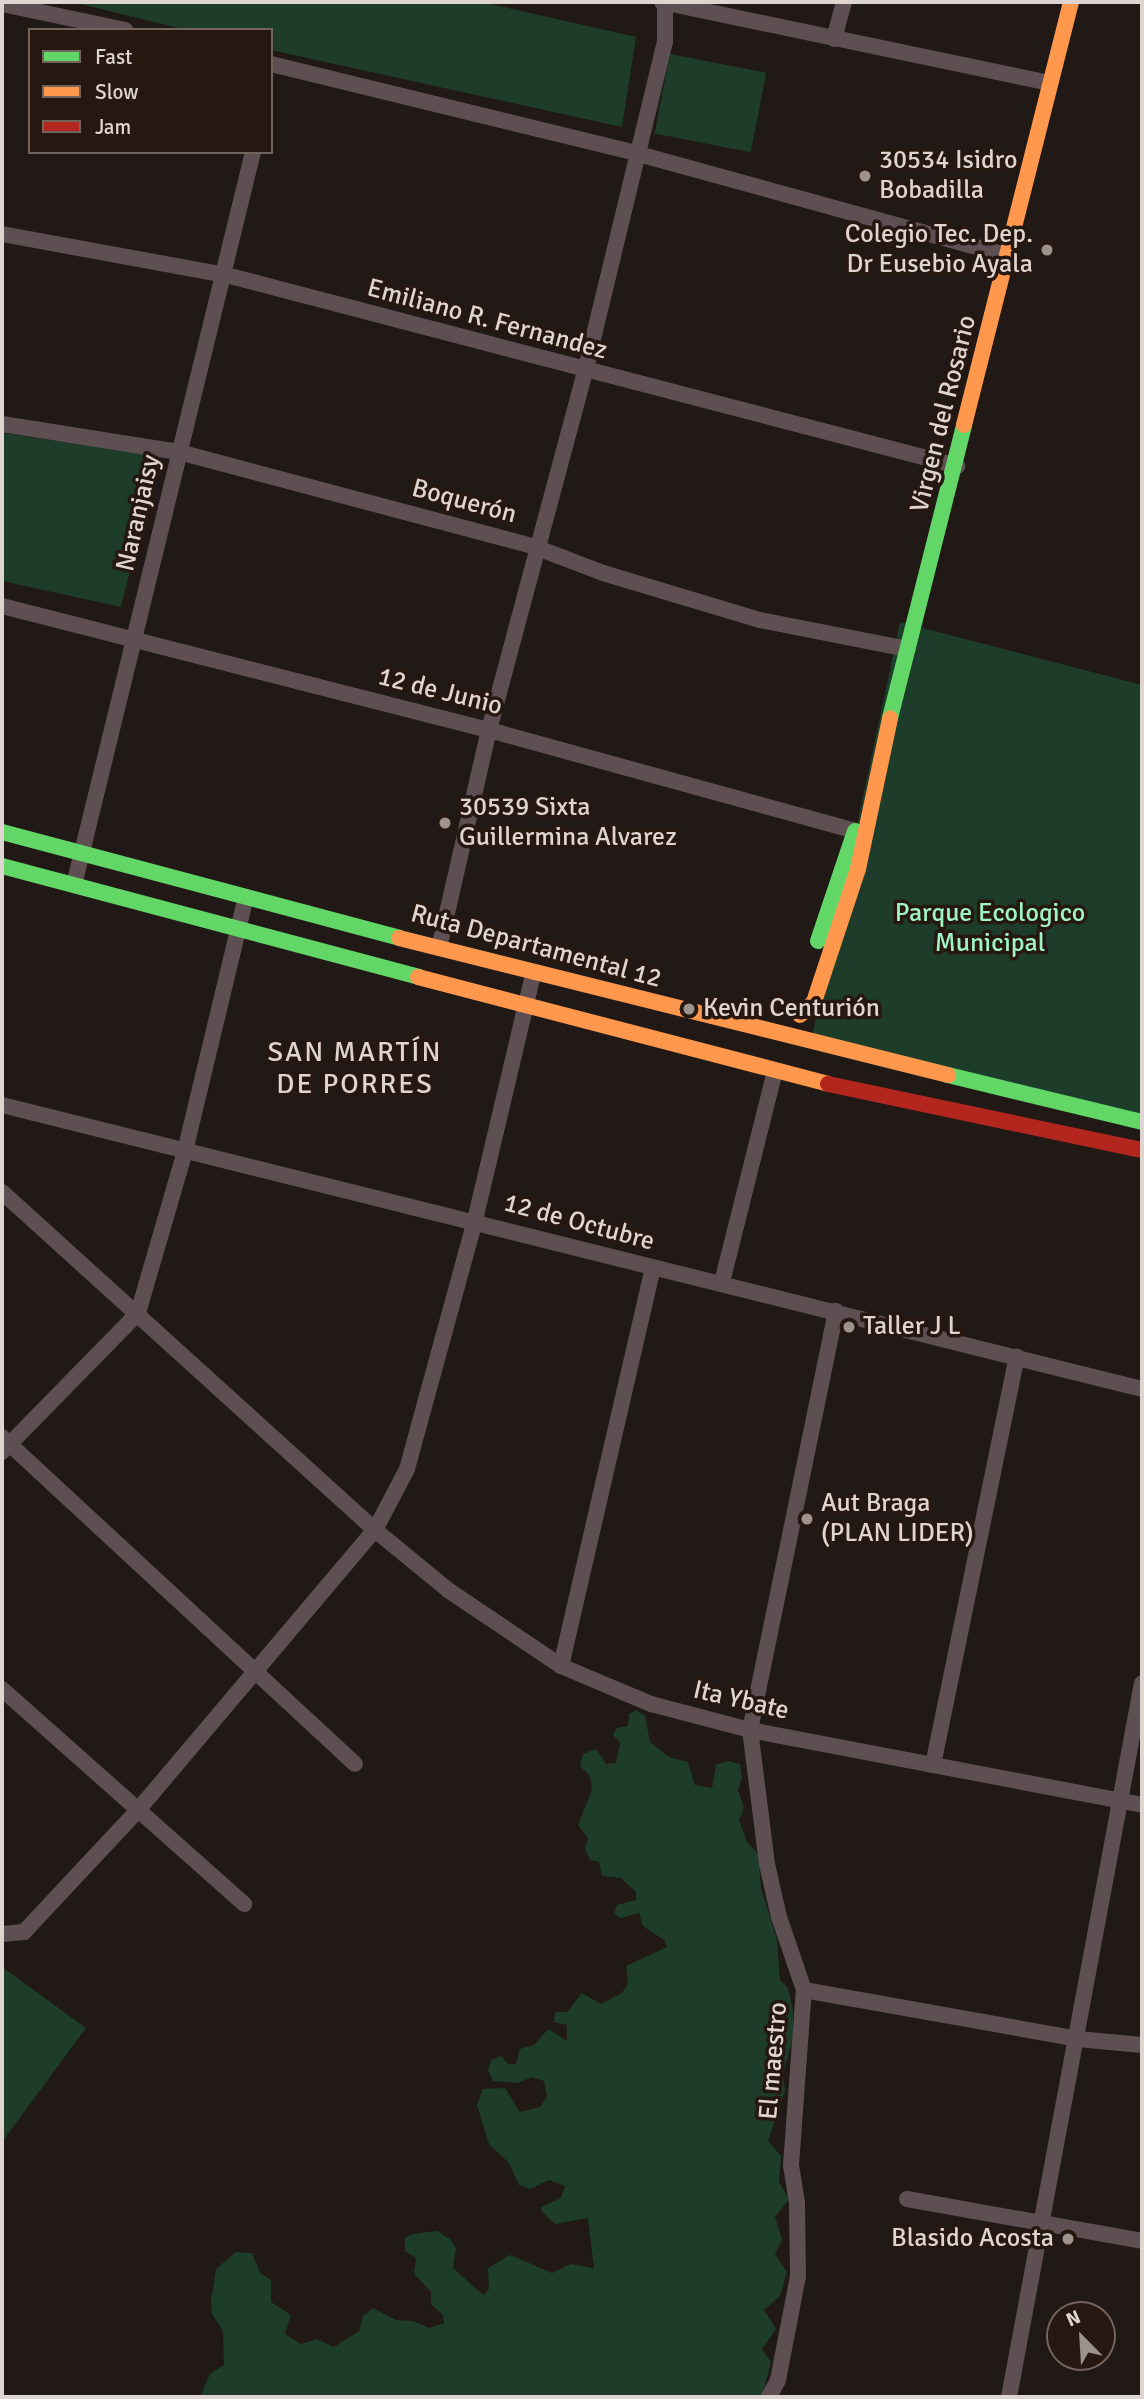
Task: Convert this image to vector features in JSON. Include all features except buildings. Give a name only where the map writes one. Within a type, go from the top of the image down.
[{"type":"main road","name":"Virgen del Rosario","points":[[775,1071],[800,1015],[814,1003],[858,869],[859,833],[957,466],[1071,2]]},
{"type":"main road","name":"Ruta Departamental 12","points":[[2,831],[533,974],[1142,1122]]},
{"type":"main road","points":[[2,866],[775,1071],[1142,1150]]},
{"type":"street","points":[[439,948],[489,730],[535,547],[585,372],[635,153],[665,42],[664,2],[1049,83]]},
{"type":"street","points":[[834,39],[844,2]]},
{"type":"street","points":[[2,4],[116,28]]},
{"type":"street","points":[[273,66],[635,153],[1009,256]]},
{"type":"street","name":"Naranjaisy","points":[[74,885],[178,452],[226,275],[253,154]]},
{"type":"street","name":"Emiliano R. Fernandez","points":[[2,234],[226,275],[585,372],[957,466]]},
{"type":"street","name":"Boquerón","points":[[2,424],[178,452],[535,547],[603,572],[761,620],[908,649]]},
{"type":"street","name":"12 de Junio","points":[[2,606],[489,730],[859,833]]},
{"type":"street","points":[[246,897],[185,1151],[138,1313],[4,1444],[355,1764]]},
{"type":"street","points":[[2,1934],[24,1933],[138,1810],[252,1670],[375,1530],[407,1469],[475,1220],[533,974]]},
{"type":"street","points":[[722,1282],[775,1071]]},
{"type":"street","name":"12 de Octubre","points":[[2,1105],[475,1220],[653,1269],[722,1282],[1142,1386]]},
{"type":"street","name":"Ita Ybate","points":[[2,1192],[375,1530],[448,1590],[561,1666],[651,1704],[750,1730],[1142,1805]]},
{"type":"street","points":[[561,1666],[653,1269]]},
{"type":"street","name":"El maestro","points":[[769,2397],[778,2380],[798,2276],[797,2203],[791,2165],[804,1990],[770,1877],[750,1730],[836,1311]]},
{"type":"street","points":[[933,1765],[1017,1357]]},
{"type":"street","points":[[1009,2397],[1078,2039],[1118,1801],[1142,1683]]},
{"type":"street","points":[[2,1689],[244,1904]]},
{"type":"street","points":[[804,1990],[1078,2039],[1142,2045]]},
{"type":"street","points":[[907,2199],[1142,2241]]},
{"type":"green space","points":[[72,2],[482,2],[636,37],[622,127],[273,50],[273,28],[179,28]]},
{"type":"green space","points":[[670,54],[766,73],[751,152],[655,134]]},
{"type":"green space","points":[[2,433],[159,456],[121,607],[2,581]]},
{"type":"green space","name":"Parque Ecologico Municipal","points":[[900,622],[1142,685],[1142,1122],[811,1042]]},
{"type":"green space","points":[[636,1710],[645,1716],[650,1742],[669,1757],[688,1762],[695,1785],[712,1788],[716,1765],[728,1761],[740,1764],[742,1778],[738,1790],[744,1808],[739,1820],[747,1842],[758,1854],[761,1888],[777,1940],[780,1980],[788,1988],[793,2010],[793,2038],[783,2074],[785,2091],[768,2141],[781,2156],[779,2182],[789,2199],[775,2217],[782,2240],[775,2254],[787,2272],[780,2296],[764,2310],[776,2329],[762,2349],[771,2362],[762,2397],[200,2397],[210,2374],[224,2365],[223,2331],[212,2314],[211,2301],[216,2269],[236,2252],[252,2253],[260,2273],[271,2280],[271,2302],[291,2315],[285,2334],[301,2344],[317,2339],[334,2347],[359,2331],[363,2316],[373,2308],[396,2320],[413,2321],[429,2328],[444,2323],[443,2315],[431,2304],[431,2292],[414,2274],[416,2258],[405,2251],[405,2238],[412,2234],[437,2231],[451,2240],[456,2248],[453,2268],[483,2295],[489,2289],[488,2268],[510,2255],[552,2273],[571,2264],[594,2268],[588,2218],[555,2224],[541,2211],[541,2207],[561,2198],[565,2186],[549,2180],[530,2189],[519,2185],[509,2163],[489,2144],[477,2105],[483,2089],[505,2088],[520,2112],[540,2107],[547,2096],[544,2081],[532,2077],[517,2083],[493,2081],[488,2070],[491,2060],[501,2056],[508,2064],[516,2064],[520,2049],[534,2045],[548,2029],[567,2041],[567,2025],[554,2022],[555,2012],[567,2012],[582,1993],[601,2004],[622,1993],[628,1984],[626,1966],[667,1947],[664,1940],[643,1926],[639,1913],[621,1918],[614,1914],[617,1905],[636,1900],[636,1892],[621,1878],[602,1876],[599,1862],[590,1860],[585,1849],[588,1838],[578,1825],[592,1790],[590,1776],[580,1766],[583,1754],[596,1749],[606,1764],[616,1763],[620,1743],[613,1735],[617,1728],[628,1726],[629,1714]]},
{"type":"green space","points":[[2,1967],[86,2028],[2,2142]]},
{"type":"traffic: fast","points":[[890,718],[964,425]]},
{"type":"traffic: fast","points":[[818,941],[855,831]]},
{"type":"traffic: fast","points":[[2,832],[399,938]]},
{"type":"traffic: fast","points":[[2,866],[418,977]]},
{"type":"traffic: fast","points":[[948,1075],[1142,1122]]},
{"type":"traffic: slow","points":[[964,425],[1071,2]]},
{"type":"traffic: slow","points":[[800,1015],[814,1002],[858,869],[890,718]]},
{"type":"traffic: slow","points":[[399,938],[948,1075]]},
{"type":"traffic: slow","points":[[418,977],[828,1084]]},
{"type":"traffic: jam","points":[[828,1084],[1142,1150]]},
{"type":"place","name":"30534 Isidro Bobadilla","points":[[865,176]]},
{"type":"place","name":"Colegio Tec. Dep. Dr Eusebio Ayala","points":[[1047,250]]},
{"type":"place","name":"30539 Sixta Guillermina Alvarez","points":[[445,823]]},
{"type":"place","name":"Kevin Centurión","points":[[689,1009]]},
{"type":"place","name":"Taller J L","points":[[849,1327]]},
{"type":"place","name":"Aut Braga (PLAN LIDER)","points":[[807,1519]]},
{"type":"place","name":"Blasido Acosta","points":[[1068,2239]]},
{"type":"district","name":"SAN MARTÍN DE PORRES","points":[[355,1068]]}]
